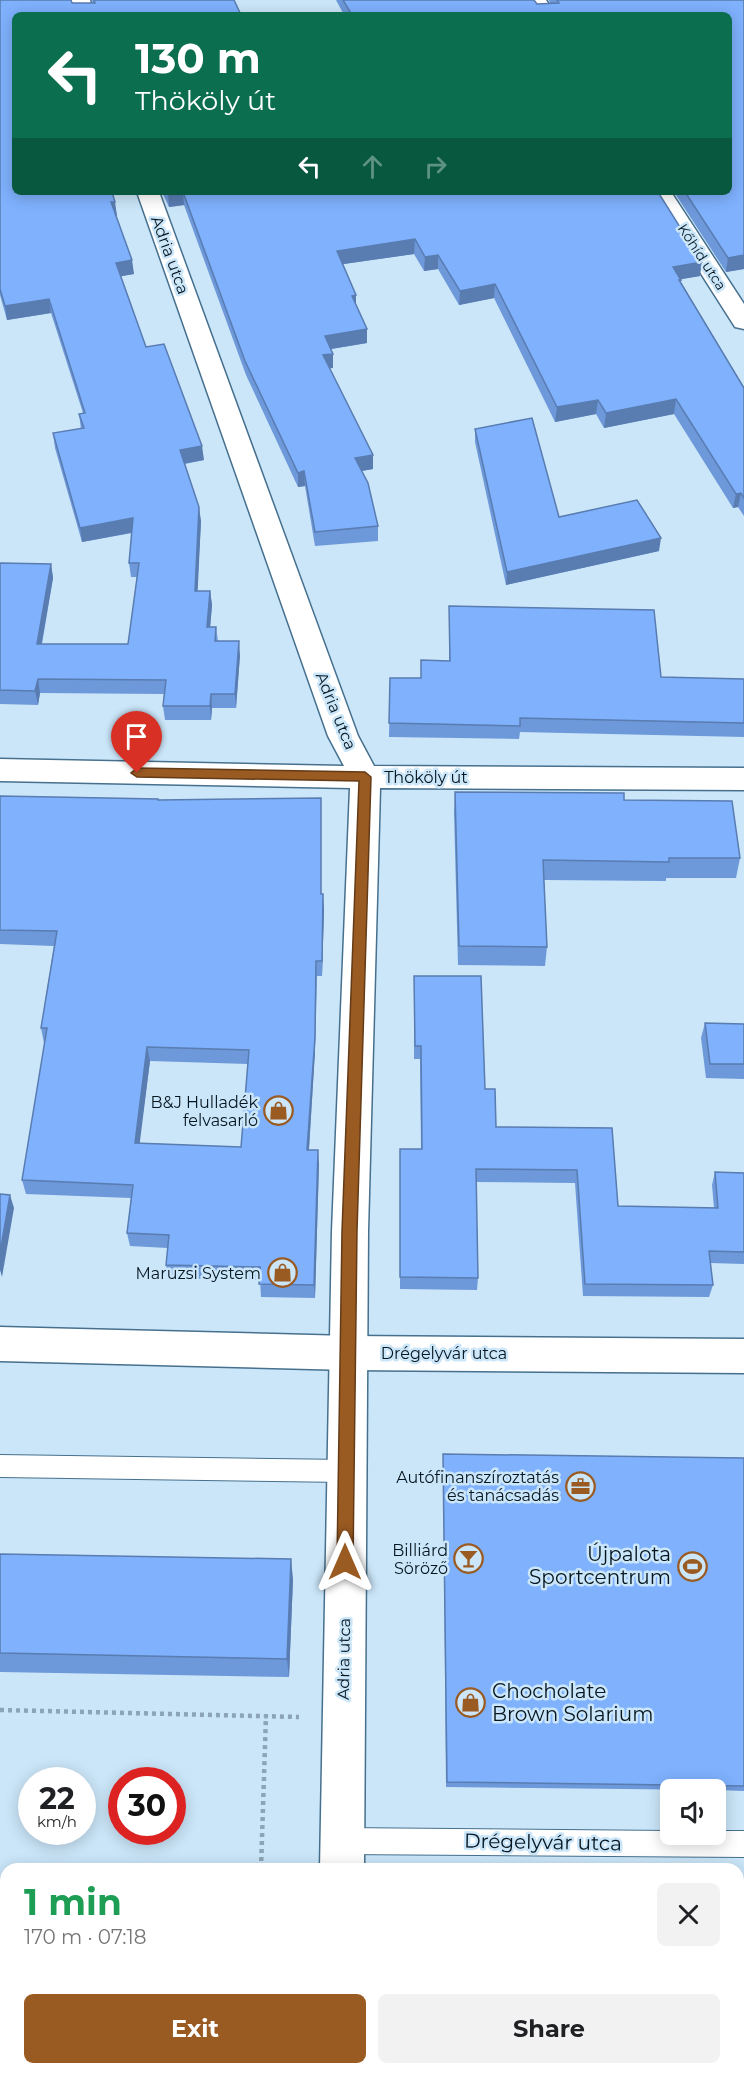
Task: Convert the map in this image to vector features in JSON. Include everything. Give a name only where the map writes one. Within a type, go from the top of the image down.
[{"type":"street","name":"Adria utca","points":[[149,195],[343,736],[365,777],[350,1231],[342,1855]]},
{"type":"street","name":"Kőhíd utca","points":[[662,195],[744,322]]},
{"type":"street","name":"Thököly út","points":[[0,770],[365,777],[744,779]]},
{"type":"street","name":"Drégelyvár utca","points":[[0,1344],[349,1353],[744,1356]]},
{"type":"lane","points":[[0,1466],[346,1471]]},
{"type":"lane","name":"Drégelyvár utca","points":[[342,1855],[744,1844]]},
{"type":"path","points":[[0,1710],[343,1717]]},
{"type":"path","points":[[261,1863],[266,1716]]},
{"type":"building","points":[[0,0],[71,0],[72,3],[95,3],[94,0],[234,0],[240,12],[12,12],[12,195],[113,195],[115,202],[111,202],[132,260],[116,263],[146,347],[164,344],[202,446],[180,450],[199,507],[195,591],[210,591],[207,627],[216,627],[215,641],[239,641],[235,694],[211,694],[210,706],[163,706],[166,680],[38,679],[35,691],[0,690],[0,563],[51,564],[37,644],[128,644],[139,563],[129,563],[133,518],[80,528],[53,433],[84,428],[79,414],[85,413],[49,299],[5,306],[0,289]]},
{"type":"building","points":[[343,0],[534,0],[537,4],[559,3],[557,0],[744,0],[744,255],[728,258],[687,195],[732,195],[732,12],[350,12]]},
{"type":"building","points":[[184,195],[660,195],[702,262],[673,267],[744,388],[744,498],[741,493],[736,494],[676,399],[606,413],[598,400],[557,407],[495,284],[460,291],[438,255],[425,257],[415,239],[337,251],[356,295],[352,296],[367,329],[325,336],[333,354],[323,355],[373,455],[355,458],[368,483],[378,526],[315,532],[304,471],[298,473],[245,361]]},
{"type":"building","points":[[532,418],[559,517],[637,500],[661,538],[507,572],[475,429]]},
{"type":"building","points":[[449,606],[654,610],[661,677],[744,679],[744,723],[520,718],[520,726],[389,723],[390,678],[421,678],[421,660],[450,661]]},
{"type":"building","points":[[455,792],[624,793],[624,800],[732,801],[740,858],[669,858],[669,862],[543,860],[547,947],[459,946]]},
{"type":"building","points":[[0,796],[158,800],[321,798],[322,961],[316,961],[315,1037],[307,1150],[318,1150],[314,1285],[259,1284],[260,1267],[166,1265],[169,1235],[127,1233],[133,1185],[22,1180],[47,1028],[41,1028],[57,931],[0,930]],"holes":[[[147,1047],[249,1050],[241,1147],[135,1143]]]},
{"type":"building","points":[[414,976],[481,976],[485,1089],[495,1089],[496,1127],[612,1128],[618,1206],[718,1208],[715,1172],[744,1173],[744,1252],[709,1251],[713,1285],[585,1284],[577,1170],[476,1169],[478,1278],[400,1277],[400,1149],[422,1149],[421,1046],[415,1046]]},
{"type":"building","points":[[705,1023],[744,1024],[744,1064],[710,1064]]},
{"type":"building","points":[[0,1194],[10,1195],[0,1253]]},
{"type":"building","points":[[443,1454],[744,1458],[744,1786],[726,1786],[726,1779],[660,1779],[660,1785],[447,1782]]},
{"type":"building","points":[[0,1554],[291,1559],[287,1659],[0,1653]]},
{"type":"place","name":"B&J Hulladék felvasarló","points":[[279,1111]]},
{"type":"place","name":"Maruzsi System","points":[[282,1273]]},
{"type":"place","name":"Autófinanszíroztatás és tanácsadás","points":[[580,1486]]},
{"type":"place","name":"Billiárd Söröző","points":[[469,1559]]},
{"type":"place","name":"Újpalota Sportcentrum","points":[[692,1566]]},
{"type":"place","name":"Chocholate Brown Solarium","points":[[471,1703]]},
{"type":"route","points":[[137,773],[365,777],[350,1231],[345,1562]]}]
